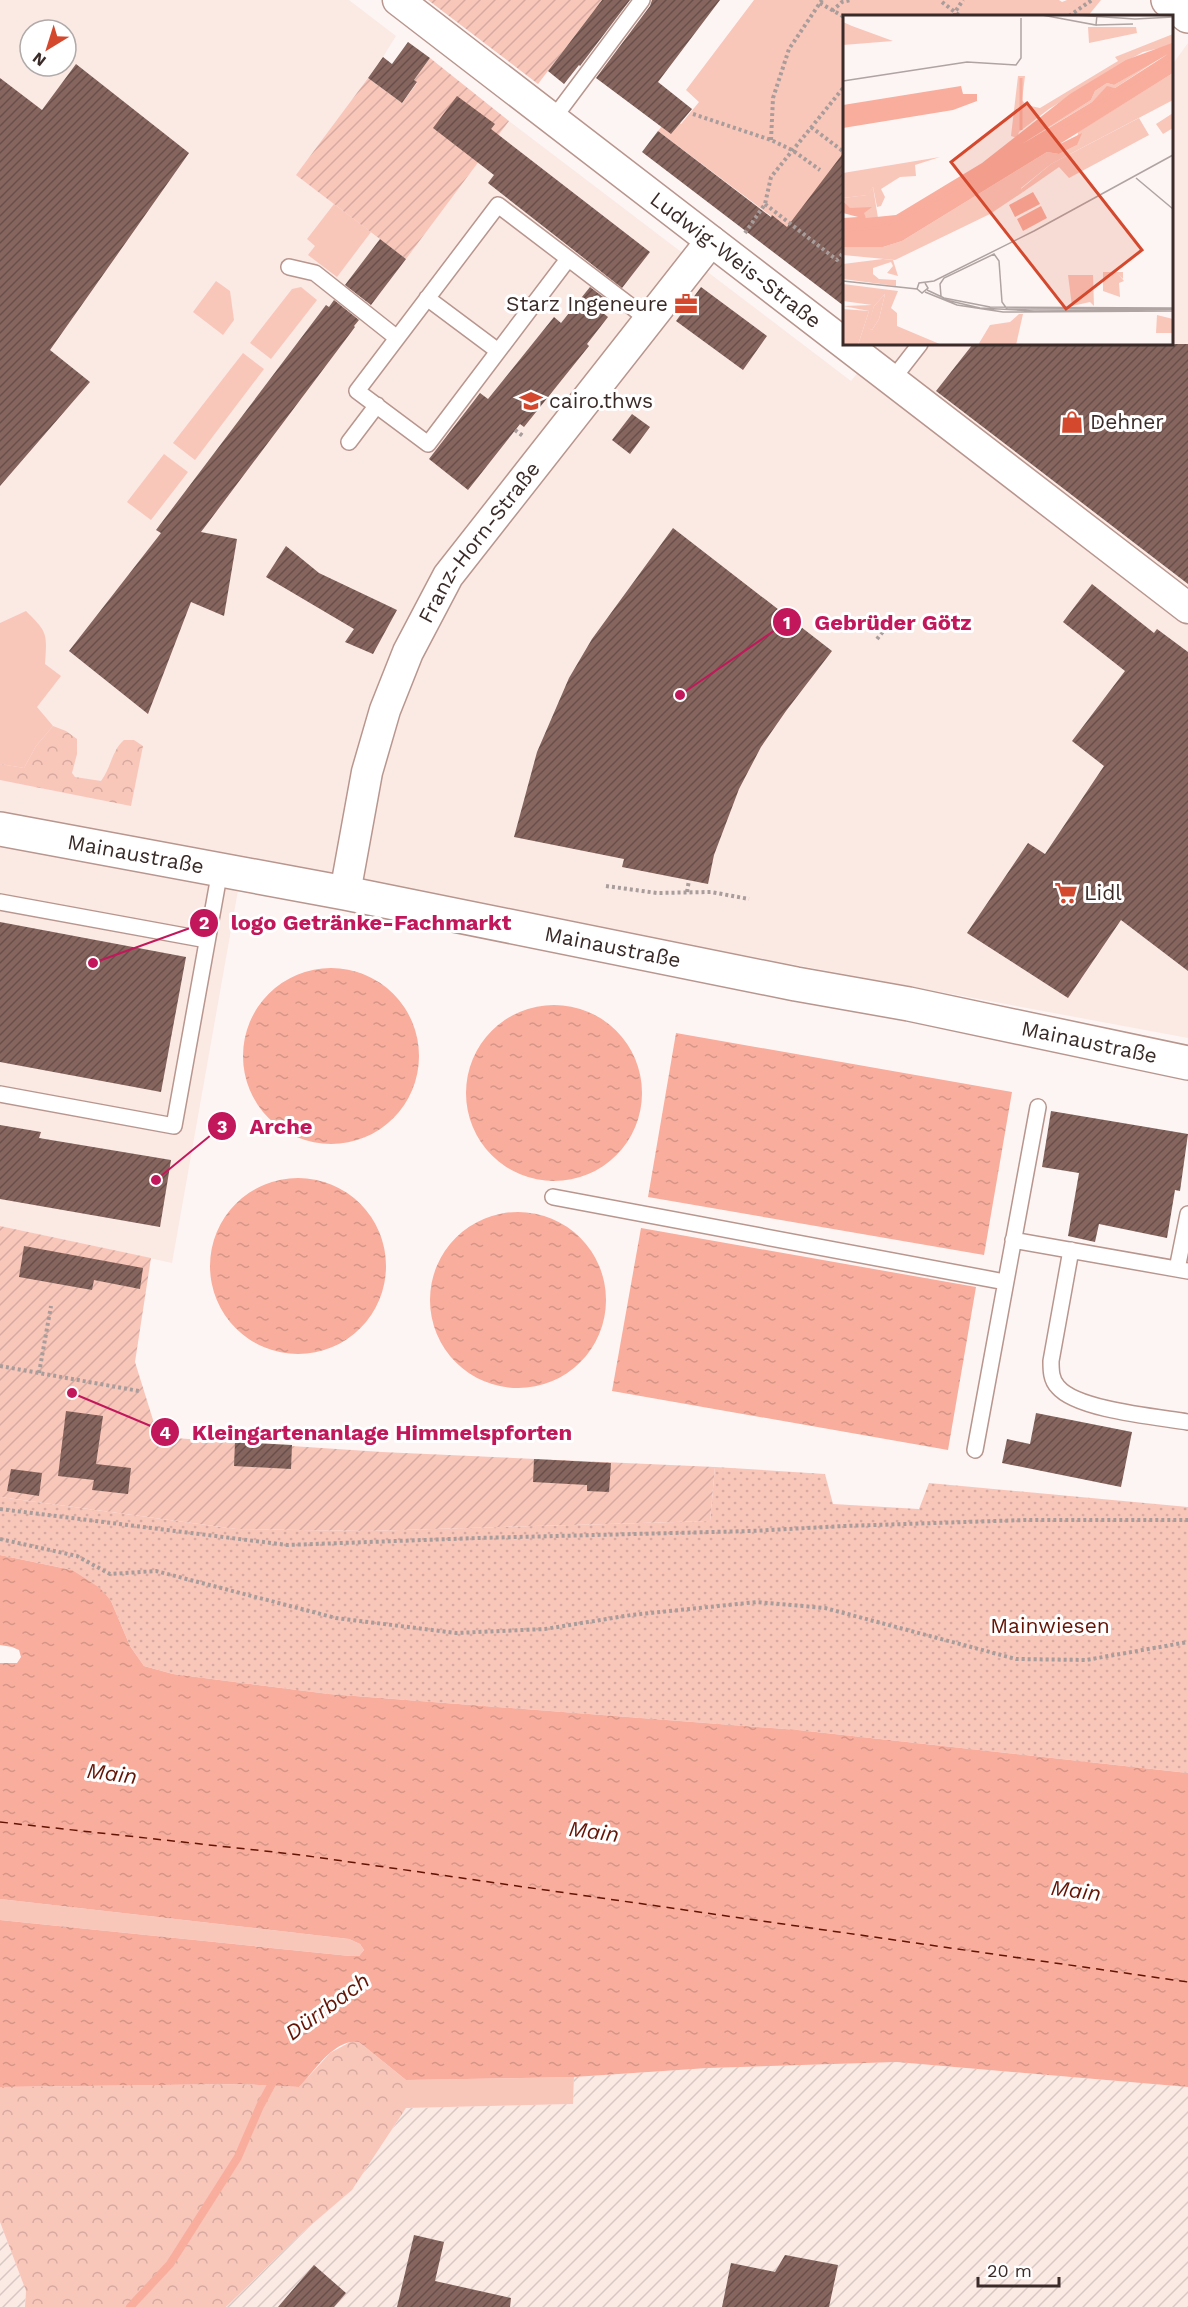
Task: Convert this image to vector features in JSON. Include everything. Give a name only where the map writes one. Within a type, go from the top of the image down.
[{"type":"main road","points":[[1168,0],[1188,16]]},
{"type":"main road","name":"Mainaustraße","points":[[0,829],[345,893],[796,984],[909,1004],[1188,1063]]},
{"type":"street","name":"Ludwig-Weis-Straße","points":[[398,0],[843,343]]},
{"type":"street","name":"Franz-Horn-Straße","points":[[345,893],[367,772],[385,710],[408,652],[448,576],[711,241]]},
{"type":"street","name":"Ludwig-Weis-Straße","points":[[845,345],[1188,608]]},
{"type":"lane","points":[[552,119],[642,0]]},
{"type":"lane","points":[[568,259],[428,444],[357,391],[498,205],[649,320]]},
{"type":"lane","points":[[289,267],[315,273],[397,338]]},
{"type":"lane","points":[[427,298],[498,351]]},
{"type":"lane","points":[[892,381],[919,345]]},
{"type":"lane","points":[[349,442],[377,405]]},
{"type":"lane","points":[[0,1094],[174,1126],[220,870]]},
{"type":"lane","points":[[0,902],[207,940]]},
{"type":"lane","points":[[975,1450],[1038,1107]]},
{"type":"lane","points":[[553,1197],[1005,1282]]},
{"type":"lane","points":[[1013,1240],[1182,1270],[1188,1214]]},
{"type":"lane","points":[[1071,1251],[1051,1361],[1052,1377],[1058,1388],[1074,1399],[1106,1408],[1188,1422]]},
{"type":"path","points":[[832,11],[842,2],[851,0]]},
{"type":"path","points":[[942,2],[955,14],[963,0]]},
{"type":"path","points":[[1070,15],[1092,0]]},
{"type":"path","points":[[771,140],[773,98],[789,49],[821,2],[843,17]]},
{"type":"path","points":[[843,88],[771,177],[765,204],[837,260],[843,253]]},
{"type":"path","points":[[693,114],[771,140],[792,150],[819,170]]},
{"type":"path","points":[[811,128],[843,151]]},
{"type":"path","points":[[877,639],[885,628]]},
{"type":"path","points":[[687,892],[689,880]]},
{"type":"path","points":[[606,886],[657,893],[711,892],[749,899]]},
{"type":"path","points":[[39,1373],[51,1306]]},
{"type":"path","points":[[0,1366],[139,1391]]},
{"type":"path","points":[[0,1509],[287,1545],[1014,1521],[1188,1520]]},
{"type":"path","points":[[0,1539],[77,1556],[110,1574],[156,1571],[336,1618],[456,1633],[545,1629],[631,1615],[757,1602],[825,1608],[1016,1659],[1086,1660],[1188,1642]]},
{"type":"shaded area","points":[[0,0],[349,0],[396,36],[297,175],[405,259],[509,121],[851,381],[880,345],[1173,345],[1173,64],[1188,43],[1188,1038],[243,862],[172,1263],[0,1226]]},
{"type":"shaded area","points":[[897,2062],[1188,2087],[1188,2307],[226,2307],[303,2232],[352,2190],[406,2108],[573,2104],[574,2077],[708,2068]]},
{"type":"shaded area","points":[[0,2222],[26,2291],[25,2307],[0,2307]]},
{"type":"green space","points":[[428,0],[602,0],[538,84]]},
{"type":"green space","points":[[754,0],[1059,0],[1062,2],[1101,0],[1089,15],[843,15],[843,270],[658,131],[670,116],[681,124],[699,102],[686,90]]},
{"type":"green space","points":[[430,58],[509,121],[406,259],[296,175],[368,78],[402,103],[417,83],[414,80]]},
{"type":"green space","points":[[334,204],[371,232],[337,277],[308,255],[315,246],[307,239]]},
{"type":"green space","points":[[216,281],[230,291],[234,320],[223,335],[193,312]]},
{"type":"green space","points":[[301,287],[317,300],[271,359],[250,343],[292,289]]},
{"type":"green space","points":[[243,353],[264,369],[195,460],[173,443]]},
{"type":"green space","points":[[164,454],[188,472],[151,520],[127,502]]},
{"type":"green space","points":[[26,611],[39,624],[46,639],[45,664],[61,676],[37,707],[53,726],[36,746],[24,768],[0,764],[0,623]]},
{"type":"green space","points":[[53,726],[77,739],[77,754],[72,773],[75,777],[101,781],[124,740],[134,740],[143,746],[131,806],[0,780],[0,764],[24,768],[36,746]]},
{"type":"green space","points":[[0,1226],[151,1258],[135,1362],[154,1423],[174,1438],[382,1452],[715,1467],[710,1521],[366,1531],[236,1529],[0,1497]]},
{"type":"green space","name":"Mainwiesen","points":[[715,1467],[825,1474],[833,1504],[919,1509],[929,1483],[1188,1507],[1188,1773],[798,1730],[329,1694],[173,1674],[144,1666],[130,1646],[111,1601],[72,1570],[0,1555],[0,1497],[236,1529],[366,1531],[710,1521]]},
{"type":"green space","points":[[0,1899],[349,1939],[360,1944],[364,1950],[359,1956],[350,1956],[0,1920]]},
{"type":"green space","points":[[352,2041],[359,2042],[406,2080],[406,2108],[352,2190],[303,2232],[226,2307],[25,2307],[26,2291],[0,2222],[0,2087],[240,2084],[299,2087],[330,2053]]},
{"type":"green space","points":[[574,2077],[573,2104],[406,2108],[406,2080]]},
{"type":"water","points":[[331,968],[365,975],[380,983],[393,994],[404,1007],[412,1022],[419,1056],[412,1090],[404,1105],[393,1118],[380,1129],[365,1137],[331,1144],[297,1137],[282,1129],[269,1118],[258,1105],[250,1090],[243,1056],[250,1022],[258,1007],[269,994],[282,983],[297,975]]},
{"type":"water","points":[[554,1005],[588,1012],[603,1020],[616,1031],[627,1044],[635,1059],[642,1093],[635,1127],[627,1142],[616,1155],[603,1166],[588,1174],[554,1181],[520,1174],[505,1166],[492,1155],[481,1142],[473,1127],[466,1093],[473,1059],[481,1044],[492,1031],[505,1020],[520,1012]]},
{"type":"water","points":[[676,1033],[1012,1092],[984,1255],[648,1197]]},
{"type":"water","points":[[298,1178],[332,1185],[347,1193],[360,1204],[371,1217],[379,1232],[386,1266],[379,1300],[371,1315],[360,1328],[347,1339],[332,1347],[298,1354],[264,1347],[249,1339],[236,1328],[225,1315],[217,1300],[210,1266],[217,1232],[225,1217],[236,1204],[249,1193],[264,1185]]},
{"type":"water","points":[[518,1212],[552,1219],[567,1227],[580,1238],[591,1251],[599,1266],[606,1300],[599,1334],[591,1349],[580,1362],[567,1373],[552,1381],[518,1388],[484,1381],[469,1373],[456,1362],[445,1349],[437,1334],[430,1300],[437,1266],[445,1251],[456,1238],[469,1227],[484,1219]]},
{"type":"water","points":[[641,1228],[976,1287],[948,1450],[612,1391]]},
{"type":"water","name":"Main","points":[[0,1555],[72,1570],[100,1588],[111,1601],[130,1646],[144,1666],[173,1674],[329,1694],[798,1730],[1188,1773],[1188,2087],[897,2062],[708,2068],[574,2077],[406,2080],[359,2042],[350,2042],[341,2045],[325,2057],[299,2087],[240,2084],[0,2087],[0,1920],[350,1956],[359,1956],[364,1950],[360,1944],[349,1939],[0,1899],[0,1663],[17,1663],[21,1657],[19,1650],[0,1645]]},
{"type":"building","points":[[602,0],[630,0],[564,84],[548,71]]},
{"type":"building","points":[[652,0],[720,0],[658,82],[692,109],[671,134],[596,78],[650,6]]},
{"type":"building","points":[[408,42],[430,58],[414,80],[417,82],[402,103],[368,78],[383,57],[392,64]]},
{"type":"building","points":[[78,66],[189,153],[50,350],[90,382],[0,486],[0,78],[42,110],[66,78],[78,78]]},
{"type":"building","points":[[457,96],[495,124],[491,129],[650,252],[622,288],[488,183],[494,175],[433,128]]},
{"type":"building","points":[[658,131],[787,227],[843,153],[843,305],[642,152]]},
{"type":"building","points":[[380,239],[406,259],[371,305],[345,285]]},
{"type":"building","points":[[590,287],[611,303],[603,313],[608,317],[587,344],[589,346],[524,427],[520,424],[468,490],[429,459],[480,393],[488,399],[554,317],[561,323]]},
{"type":"building","points":[[701,287],[767,336],[743,370],[676,321]]},
{"type":"building","points":[[334,300],[359,320],[201,532],[237,539],[224,616],[191,602],[148,714],[69,651],[161,533],[156,530],[326,305],[329,307]]},
{"type":"building","name":"Dehner","points":[[1188,344],[1188,584],[936,391],[972,345]]},
{"type":"building","points":[[632,414],[650,427],[630,454],[612,440]]},
{"type":"building","points":[[673,528],[832,651],[761,747],[739,789],[714,855],[708,884],[622,867],[624,859],[514,837],[537,752],[569,678],[592,639]]},
{"type":"building","points":[[286,546],[319,573],[397,610],[373,654],[345,642],[354,629],[266,577]]},
{"type":"building","points":[[1092,584],[1154,633],[1157,629],[1188,652],[1188,971],[1121,920],[1068,998],[967,933],[1028,843],[1045,854],[1104,766],[1072,741],[1125,671],[1063,622]]},
{"type":"building","points":[[0,922],[186,957],[161,1092],[0,1062]]},
{"type":"building","points":[[1051,1111],[1188,1134],[1180,1191],[1175,1190],[1167,1238],[1099,1224],[1095,1242],[1068,1236],[1079,1173],[1042,1167]]},
{"type":"building","points":[[0,1125],[41,1132],[39,1138],[171,1160],[160,1227],[0,1199]]},
{"type":"building","points":[[24,1246],[143,1268],[140,1289],[94,1280],[92,1290],[19,1277]]},
{"type":"building","points":[[66,1411],[103,1416],[96,1464],[131,1468],[128,1494],[92,1490],[94,1480],[58,1476]]},
{"type":"building","points":[[1036,1413],[1132,1432],[1121,1487],[1002,1463],[1007,1439],[1030,1444]]},
{"type":"building","points":[[235,1442],[292,1445],[291,1469],[234,1466]]},
{"type":"building","points":[[534,1459],[611,1463],[609,1492],[587,1491],[587,1485],[533,1482]]},
{"type":"building","points":[[11,1469],[42,1473],[39,1496],[7,1491]]},
{"type":"building","points":[[414,2235],[444,2242],[435,2281],[511,2298],[510,2307],[397,2307]]},
{"type":"building","points":[[785,2255],[838,2265],[829,2307],[722,2307],[731,2263],[775,2272]]},
{"type":"building","points":[[314,2265],[346,2293],[334,2307],[278,2307]]},
{"type":"waterway","name":"Dürrbach","points":[[130,2307],[170,2264],[238,2157],[276,2076]]},
{"type":"ferry route","points":[[0,1822],[301,1855],[1188,1982]]},
{"type":"place","name":"Starz Ingeneure","points":[[686,304]]},
{"type":"place","name":"cairo.thws","points":[[531,401]]},
{"type":"place","name":"Dehner","points":[[1072,422]]},
{"type":"place","name":"Gebrüder Götz","points":[[680,695]]},
{"type":"place","name":"Lidl","points":[[1066,893]]},
{"type":"place","name":"logo Getränke-Fachmarkt","points":[[93,963]]},
{"type":"place","name":"Arche","points":[[156,1180]]},
{"type":"place","name":"Kleingartenanlage Himmelspforten","points":[[72,1393]]}]
